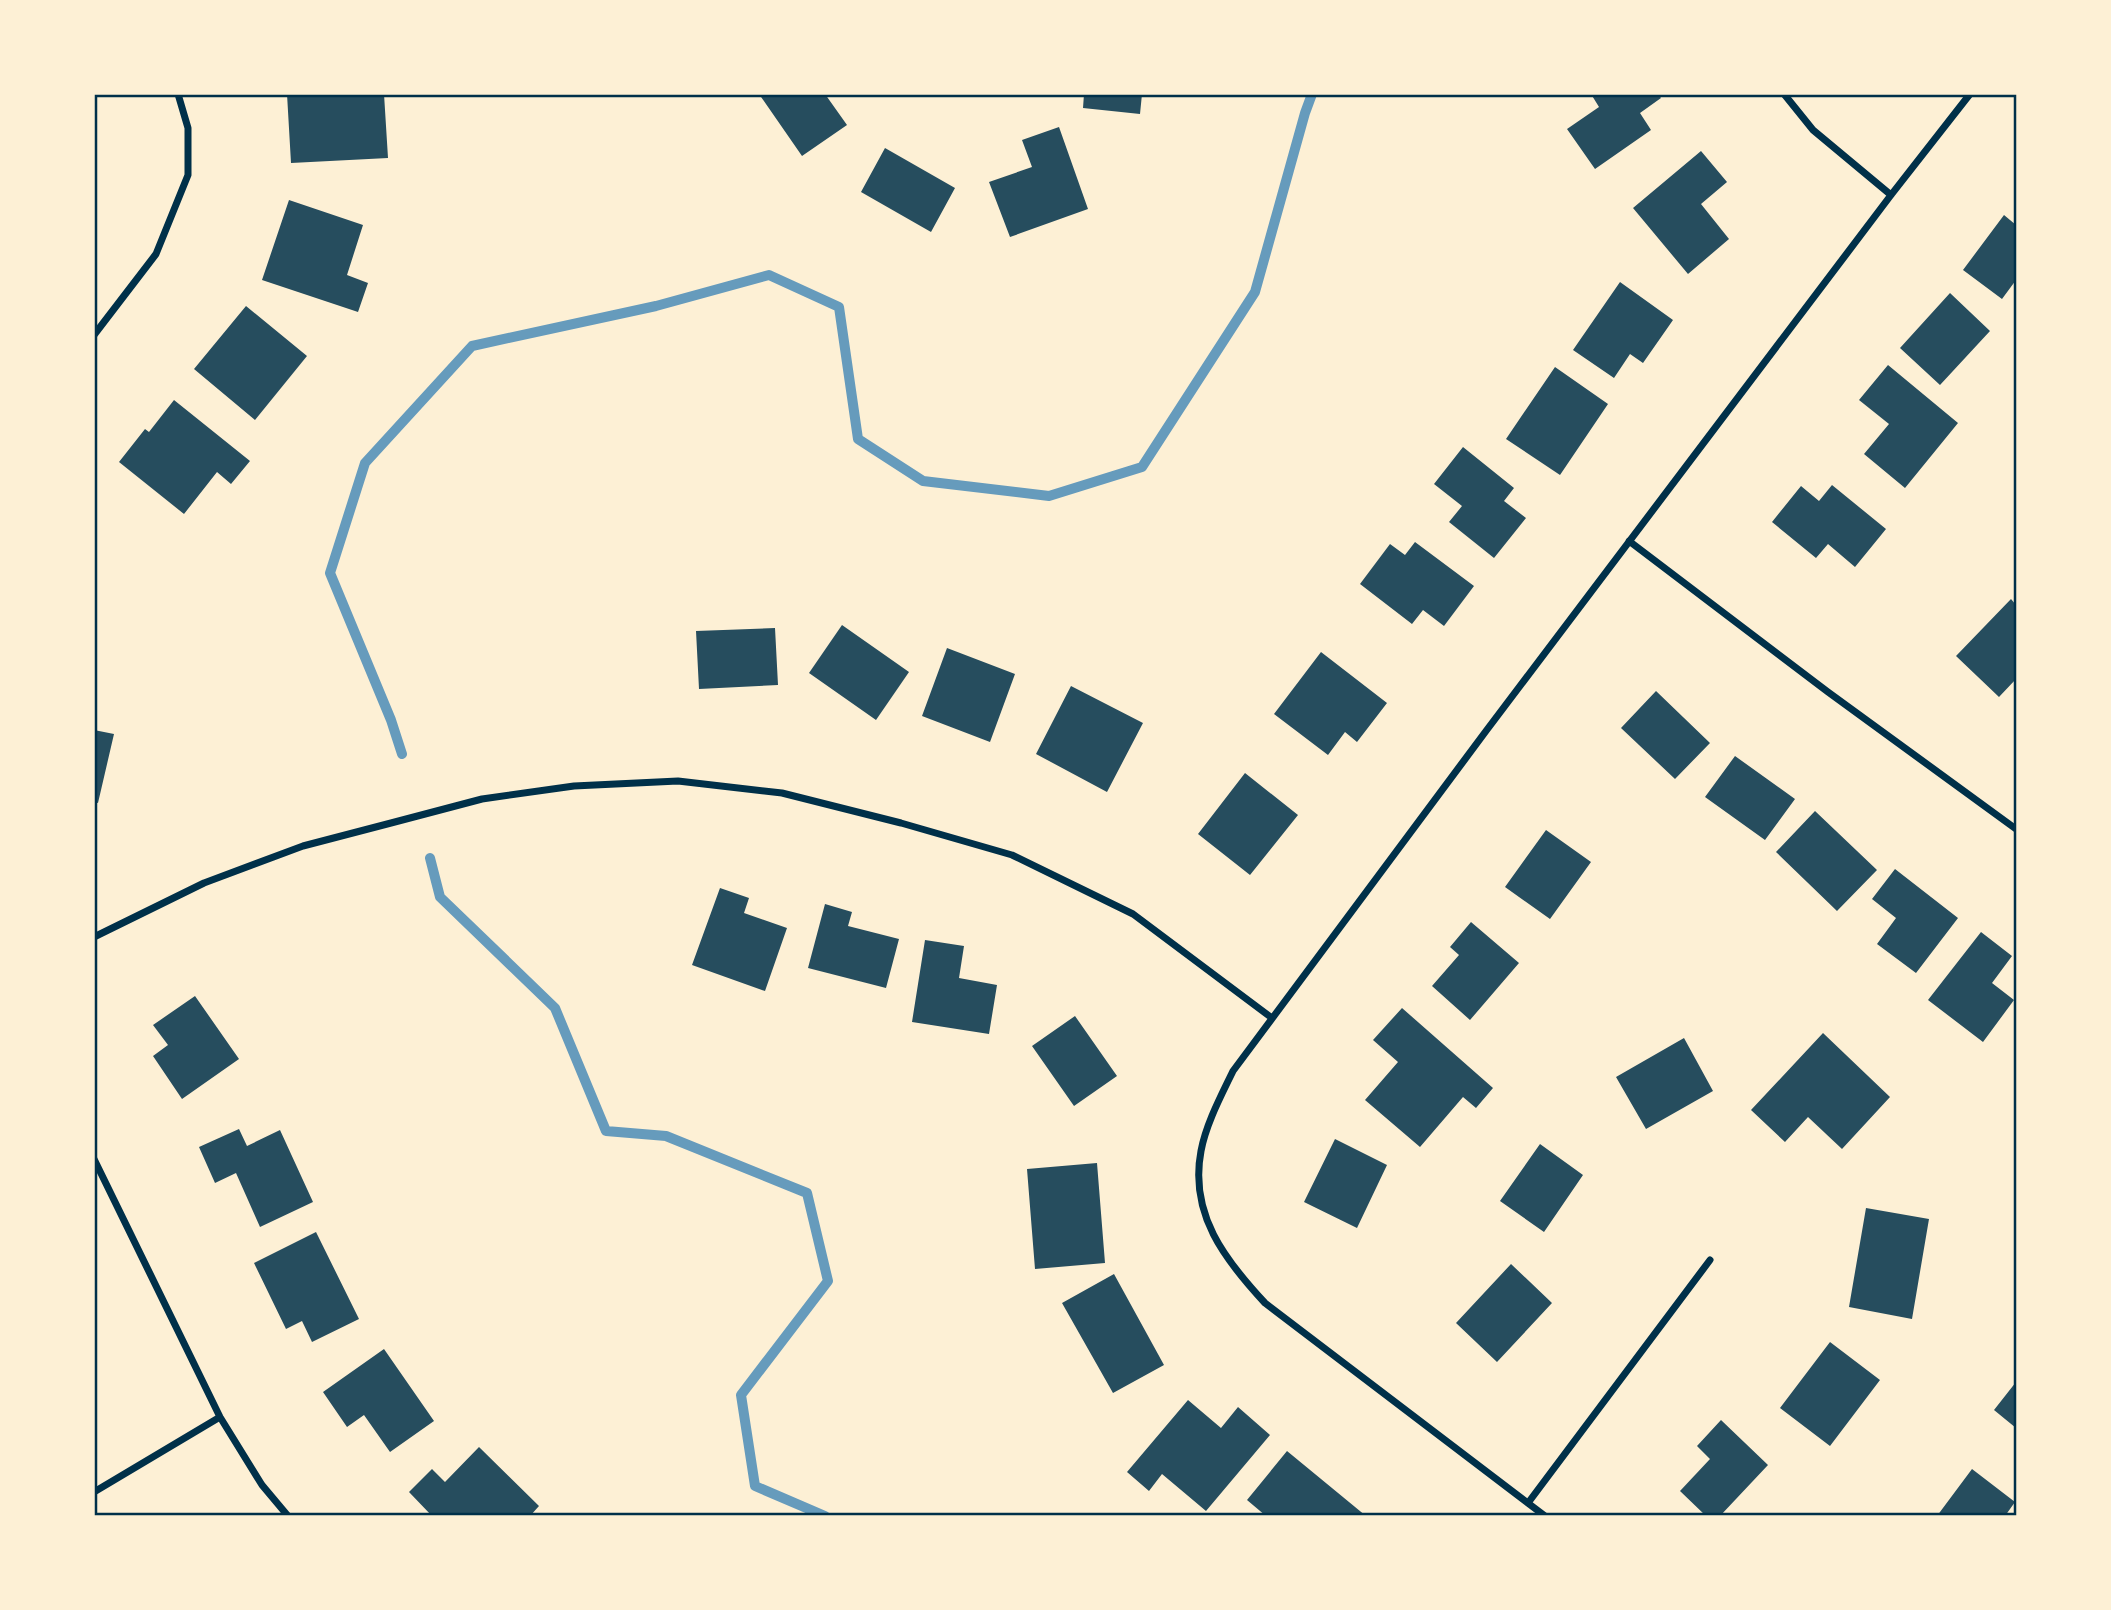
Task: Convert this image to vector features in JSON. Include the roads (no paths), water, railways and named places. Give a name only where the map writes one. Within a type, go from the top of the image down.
[{"type":"street","points":[[94,335],[156,254],[188,175],[188,128],[178,94]]},
{"type":"street","points":[[1784,94],[1813,130],[1891,195]]},
{"type":"street","points":[[1545,1516],[1265,1303],[1235,1270],[1212,1236],[1198,1192],[1200,1150],[1233,1071],[1629,541],[1970,94]]},
{"type":"street","points":[[1629,541],[1828,692],[2017,829]]},
{"type":"street","points":[[94,937],[204,883],[303,846],[391,822],[482,799],[574,786],[678,781],[782,793],[1012,855],[1133,914],[1272,1018]]},
{"type":"street","points":[[94,1159],[220,1417],[262,1485],[288,1516]]},
{"type":"street","points":[[1528,1503],[1710,1260]]},
{"type":"street","points":[[94,1492],[220,1417]]},
{"type":"waterway","points":[[402,754],[391,720],[330,573],[365,463],[472,346],[656,306],[769,275],[839,307],[858,439],[923,481],[1049,496],[1142,467],[1255,292],[1312,94]]},
{"type":"waterway","points":[[430,858],[440,897],[555,1008],[606,1131],[666,1136],[807,1193],[828,1281],[741,1395],[755,1486],[825,1516]]}]
